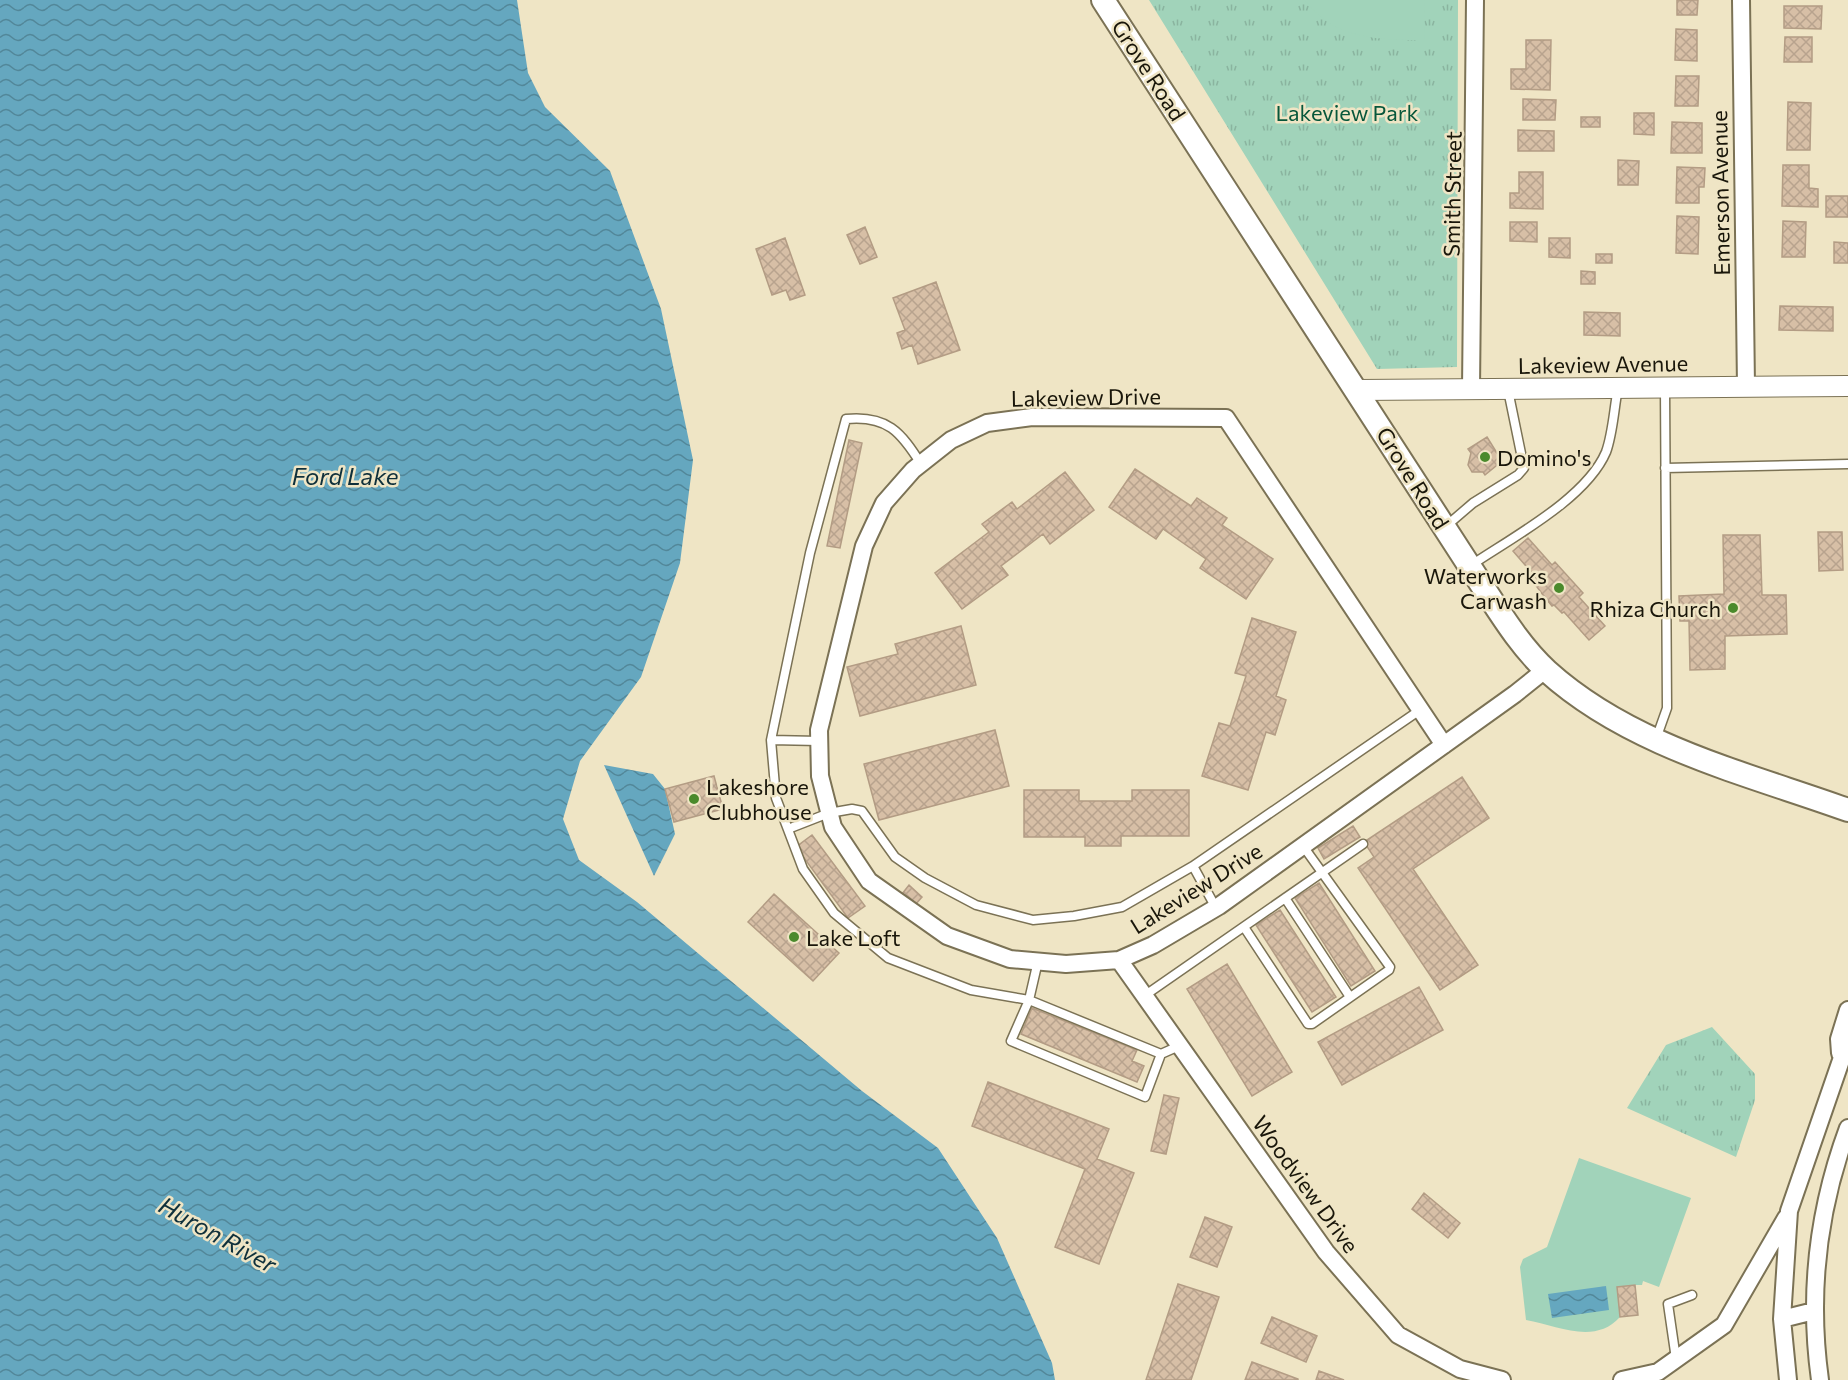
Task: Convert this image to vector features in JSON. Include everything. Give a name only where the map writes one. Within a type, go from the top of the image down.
[{"type":"main road","name":"Grove Road","points":[[1103,0],[1513,632],[1545,670],[1585,701],[1616,721],[1655,740],[1848,810]]},
{"type":"street","name":"Smith Street","points":[[1471,389],[1475,0]]},
{"type":"street","name":"Emerson Avenue","points":[[1741,0],[1746,386]]},
{"type":"street","name":"Lakeview Avenue","points":[[1358,390],[1848,386]]},
{"type":"street","name":"Lakeview Drive","points":[[1032,417],[1226,418],[1420,710],[1444,745],[1216,908],[1153,945],[1119,960],[1066,964],[1010,959],[947,936],[869,881],[833,827],[820,776],[819,730],[864,546],[884,503],[921,464],[951,440],[987,423],[1032,417]]},
{"type":"street","points":[[1444,745],[1545,670]]},
{"type":"street","name":"Woodview Drive","points":[[1119,960],[1326,1252],[1398,1335],[1460,1370],[1502,1380]]},
{"type":"street","points":[[1841,1060],[1839,1039],[1848,1010]]},
{"type":"street","points":[[1622,1380],[1658,1372],[1724,1325],[1756,1273],[1789,1211],[1848,1040]]},
{"type":"street","points":[[1820,1380],[1819,1242],[1836,1159],[1848,1128]]},
{"type":"street","points":[[1810,1152],[1836,1159]]},
{"type":"street","points":[[1788,1380],[1782,1319],[1789,1211]]},
{"type":"street","points":[[1782,1319],[1819,1318]]},
{"type":"lane","points":[[1655,740],[1667,708],[1665,387]]},
{"type":"lane","points":[[1470,566],[1562,503],[1590,476],[1606,451],[1618,388]]},
{"type":"lane","points":[[1445,527],[1473,503],[1518,475],[1524,468],[1508,389]]},
{"type":"lane","points":[[921,464],[902,434],[884,424],[859,418],[846,419],[810,553],[771,740],[776,798],[803,868],[834,913],[888,958],[970,990],[1029,999],[1161,1054]]},
{"type":"lane","points":[[1665,468],[1848,464]]},
{"type":"lane","points":[[788,829],[830,813],[852,809],[862,811],[895,857],[926,878],[976,905],[1033,920],[1074,916],[1122,907],[1193,866],[1420,710]]},
{"type":"lane","points":[[771,740],[819,741]]},
{"type":"lane","points":[[1144,996],[1363,844]]},
{"type":"lane","points":[[1244,927],[1308,1024],[1312,1024],[1390,968],[1303,846]]},
{"type":"lane","points":[[1193,866],[1216,908]]},
{"type":"lane","points":[[1285,898],[1350,997]]},
{"type":"lane","points":[[1038,961],[1029,999],[1011,1041],[1145,1097],[1161,1054],[1179,1046]]},
{"type":"lane","points":[[1676,1359],[1668,1304],[1692,1295]]},
{"type":"green space","name":"Lakeview Park","points":[[1149,0],[1458,0],[1457,367],[1377,369]]},
{"type":"green space","points":[[1305,0],[1424,0],[1425,40],[1376,38],[1344,30],[1316,13]]},
{"type":"green space","points":[[1712,1027],[1755,1074],[1755,1100],[1736,1157],[1627,1108],[1666,1045]]},
{"type":"green space","points":[[1579,1158],[1691,1198],[1659,1287],[1643,1281],[1642,1285],[1635,1285],[1638,1315],[1620,1317],[1610,1325],[1588,1332],[1563,1329],[1526,1320],[1520,1267],[1523,1259],[1547,1247]]},
{"type":"water","name":"Ford Lake","points":[[0,0],[517,0],[528,73],[545,107],[610,171],[661,309],[693,460],[680,563],[641,677],[580,761],[563,819],[579,860],[637,902],[862,1091],[938,1148],[997,1238],[1052,1363],[1055,1380],[0,1380]]},
{"type":"water","points":[[604,765],[653,774],[665,789],[675,834],[654,876]]},
{"type":"water","points":[[1606,1286],[1609,1310],[1552,1318],[1548,1294]]},
{"type":"building","points":[[1677,0],[1698,0],[1697,15],[1677,15]]},
{"type":"building","points":[[1784,6],[1822,6],[1821,29],[1784,28]]},
{"type":"building","points":[[1676,29],[1697,30],[1697,61],[1675,60]]},
{"type":"building","points":[[1785,37],[1812,37],[1812,62],[1784,62]]},
{"type":"building","points":[[1526,40],[1551,40],[1550,90],[1511,89],[1511,69],[1526,69]]},
{"type":"building","points":[[1676,76],[1699,76],[1698,106],[1675,106]]},
{"type":"building","points":[[1523,99],[1556,100],[1555,120],[1523,120]]},
{"type":"building","points":[[1788,102],[1811,103],[1810,150],[1787,150]]},
{"type":"building","points":[[1634,113],[1654,113],[1654,135],[1634,134]]},
{"type":"building","points":[[1581,117],[1600,117],[1600,127],[1581,127]]},
{"type":"building","points":[[1672,122],[1702,123],[1702,153],[1671,153]]},
{"type":"building","points":[[1518,130],[1554,131],[1554,151],[1518,151]]},
{"type":"building","points":[[1618,160],[1639,161],[1638,185],[1618,185]]},
{"type":"building","points":[[1783,165],[1809,165],[1809,188],[1818,189],[1818,207],[1782,206]]},
{"type":"building","points":[[1677,167],[1705,168],[1704,187],[1699,187],[1699,203],[1676,203]]},
{"type":"building","points":[[1519,172],[1543,172],[1543,209],[1510,208],[1510,193],[1519,193]]},
{"type":"building","points":[[1826,196],[1848,196],[1848,217],[1826,217]]},
{"type":"building","points":[[1677,216],[1699,217],[1698,254],[1676,253]]},
{"type":"building","points":[[1783,221],[1806,222],[1805,257],[1782,257]]},
{"type":"building","points":[[1510,222],[1537,222],[1537,242],[1510,241]]},
{"type":"building","points":[[865,227],[877,257],[860,264],[847,235]]},
{"type":"building","points":[[785,238],[805,295],[790,300],[786,290],[772,295],[756,249]]},
{"type":"building","points":[[1549,238],[1570,238],[1570,258],[1549,257]]},
{"type":"building","points":[[1834,242],[1848,243],[1848,263],[1834,263]]},
{"type":"building","points":[[1596,254],[1612,254],[1612,263],[1596,263]]},
{"type":"building","points":[[1581,271],[1595,272],[1595,284],[1581,284]]},
{"type":"building","points":[[936,282],[960,350],[918,364],[912,345],[902,349],[897,333],[905,330],[893,298]]},
{"type":"building","points":[[1780,306],[1833,307],[1833,331],[1779,330]]},
{"type":"building","points":[[1584,312],[1620,313],[1620,336],[1584,335]]},
{"type":"building","name":"Domino's","points":[[1487,437],[1502,461],[1485,475],[1483,472],[1472,472],[1468,465],[1471,453],[1468,449]]},
{"type":"building","points":[[849,440],[862,443],[840,548],[827,546]]},
{"type":"building","points":[[1135,469],[1191,506],[1197,498],[1227,518],[1222,525],[1273,559],[1246,599],[1200,568],[1206,559],[1163,529],[1156,539],[1109,507]]},
{"type":"building","points":[[1065,472],[1094,510],[1050,544],[1043,534],[1001,566],[1008,575],[962,609],[935,573],[989,532],[982,524],[1012,502],[1017,509]]},
{"type":"building","points":[[1818,532],[1842,532],[1843,570],[1819,571]]},
{"type":"building","name":"Rhiza Church","points":[[1723,535],[1760,535],[1762,595],[1786,595],[1787,634],[1725,636],[1725,669],[1690,670],[1689,621],[1680,621],[1679,596],[1724,594]]},
{"type":"building","name":"Waterworks Carwash","points":[[1528,538],[1552,565],[1555,562],[1583,593],[1579,597],[1605,626],[1589,640],[1564,612],[1552,606],[1534,583],[1538,580],[1513,551]]},
{"type":"building","points":[[1252,618],[1296,632],[1276,696],[1286,700],[1275,735],[1266,732],[1248,790],[1202,776],[1219,723],[1230,726],[1246,676],[1235,673]]},
{"type":"building","points":[[961,626],[976,685],[860,716],[847,667],[898,654],[895,644]]},
{"type":"building","points":[[995,730],[1009,786],[879,820],[864,764]]},
{"type":"building","name":"Lakeshore Clubhouse","points":[[714,776],[723,809],[674,822],[665,789]]},
{"type":"building","points":[[1462,777],[1489,818],[1413,869],[1478,965],[1440,990],[1358,868],[1374,857],[1364,842]]},
{"type":"building","points":[[1024,790],[1079,790],[1079,801],[1132,801],[1132,790],[1189,790],[1189,836],[1121,836],[1121,846],[1085,846],[1085,837],[1024,837]]},
{"type":"building","points":[[1353,826],[1360,837],[1324,859],[1318,848]]},
{"type":"building","points":[[812,835],[865,906],[848,918],[796,847]]},
{"type":"building","points":[[1319,883],[1375,971],[1351,986],[1295,898]]},
{"type":"building","points":[[909,885],[922,897],[915,905],[902,894]]},
{"type":"building","name":"Lake Loft","points":[[774,894],[839,953],[813,981],[748,922]]},
{"type":"building","points":[[1280,910],[1336,997],[1312,1012],[1256,925]]},
{"type":"building","points":[[1227,964],[1292,1072],[1252,1096],[1187,989]]},
{"type":"building","points":[[1419,987],[1443,1030],[1342,1085],[1318,1042]]},
{"type":"building","points":[[1032,1008],[1137,1050],[1132,1061],[1144,1066],[1137,1082],[1021,1034]]},
{"type":"building","points":[[988,1082],[1109,1129],[1097,1159],[1134,1173],[1099,1264],[1055,1247],[1085,1169],[972,1126]]},
{"type":"building","points":[[1164,1095],[1179,1098],[1166,1154],[1151,1151]]},
{"type":"building","points":[[1424,1193],[1460,1223],[1448,1238],[1412,1209]]},
{"type":"building","points":[[1205,1217],[1232,1227],[1217,1267],[1190,1257]]},
{"type":"building","points":[[1178,1284],[1219,1297],[1191,1380],[1146,1380]]},
{"type":"building","points":[[1635,1285],[1638,1315],[1620,1317],[1617,1287]]},
{"type":"building","points":[[1272,1317],[1317,1336],[1306,1362],[1261,1343]]},
{"type":"building","points":[[1252,1362],[1298,1379],[1298,1380],[1245,1380]]},
{"type":"building","points":[[1319,1371],[1344,1380],[1316,1380]]},
{"type":"place","name":"Domino's","points":[[1485,457]]},
{"type":"place","name":"Waterworks Carwash","points":[[1559,588]]},
{"type":"place","name":"Rhiza Church","points":[[1733,608]]},
{"type":"place","name":"Lakeshore Clubhouse","points":[[694,799]]},
{"type":"place","name":"Lake Loft","points":[[794,937]]},
{"type":"water label","name":"Huron River","points":[[218,1234]]}]
